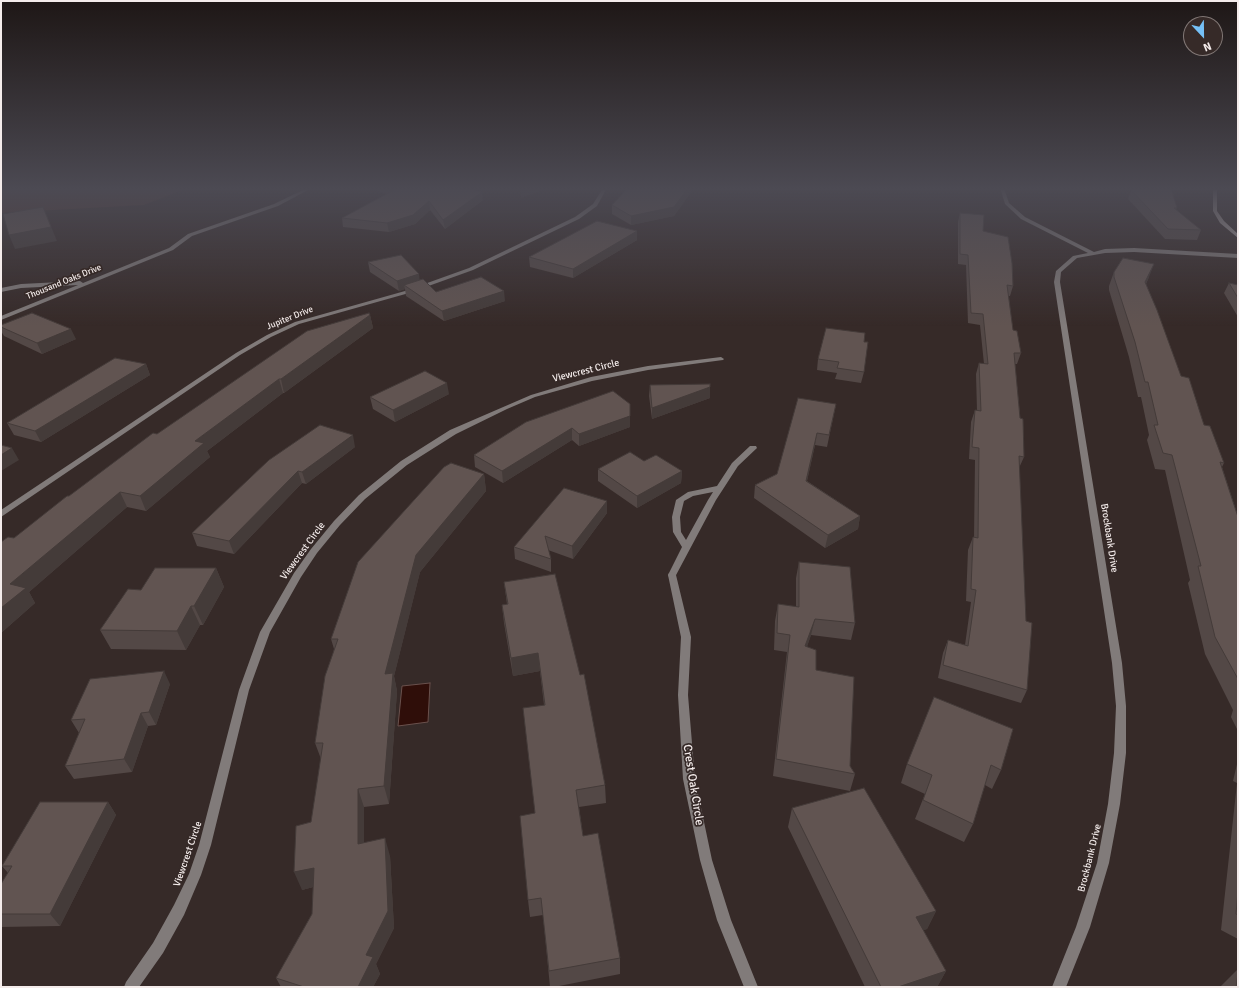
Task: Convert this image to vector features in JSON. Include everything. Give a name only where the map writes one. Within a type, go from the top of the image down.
[{"type":"street","name":"Thousand Oaks Drive","points":[[1,318],[86,282],[171,249],[193,234]]},
{"type":"street","name":"Jupiter Drive","points":[[1,514],[232,358],[269,336],[297,323],[406,292],[471,269],[544,234]]},
{"type":"street","points":[[1053,234],[1092,253]]},
{"type":"street","name":"Brockbank Drive","points":[[1059,987],[1083,927],[1102,863],[1114,804],[1120,753],[1121,706],[1117,662],[1057,282],[1058,272],[1062,267],[1075,258],[1092,253],[1124,250],[1238,256]]},
{"type":"street","points":[[1,290],[21,286],[86,282]]},
{"type":"street","name":"Viewcrest Circle","points":[[131,987],[158,948],[180,910],[195,875],[205,845],[244,690],[265,632],[297,575],[337,523],[362,497],[410,459],[453,432],[533,396],[591,379],[648,368],[721,359]]},
{"type":"street","points":[[686,548],[720,488],[735,465],[753,448]]},
{"type":"street","points":[[686,548],[677,532],[676,517],[680,500],[691,494],[720,488]]},
{"type":"street","name":"Crest Oak Circle","points":[[686,548],[672,575],[686,637],[683,695],[689,778],[706,860],[724,920],[751,987]]},
{"type":"shaded area","points":[[430,683],[428,722],[398,726],[402,686]]},
{"type":"building","points":[[572,234],[632,234],[573,269],[529,257]]},
{"type":"building","points":[[960,234],[996,234],[1008,237],[1012,263],[1013,286],[1007,285],[1013,330],[1017,331],[1021,353],[1014,353],[1020,418],[1023,419],[1024,457],[1019,456],[1026,621],[1032,623],[1027,690],[943,665],[948,640],[968,646],[976,590],[971,589],[973,537],[978,538],[979,448],[972,447],[975,410],[981,411],[979,363],[988,364],[983,314],[971,313],[968,255],[960,254]]},
{"type":"building","points":[[401,255],[419,274],[397,281],[368,262]]},
{"type":"building","points":[[1123,258],[1154,264],[1145,282],[1181,376],[1189,378],[1204,425],[1210,426],[1224,463],[1220,462],[1238,517],[1238,679],[1215,637],[1198,566],[1201,566],[1172,455],[1163,453],[1154,425],[1158,425],[1148,382],[1145,382],[1135,342],[1114,277],[1114,272]]},
{"type":"building","points":[[481,277],[504,291],[442,311],[404,285],[423,279],[436,292]]},
{"type":"building","points":[[1229,283],[1238,285],[1238,298]]},
{"type":"building","points":[[32,313],[71,329],[37,343],[1,327],[1,325]]},
{"type":"building","points":[[369,313],[370,315],[279,379],[195,441],[204,443],[140,496],[120,492],[10,584],[26,588],[1,608],[1,542],[8,537],[14,538],[67,496],[153,433],[157,434],[307,331]]},
{"type":"building","points":[[826,328],[865,333],[864,342],[868,342],[864,372],[837,368],[839,362],[818,359]]},
{"type":"building","points":[[115,358],[146,364],[35,431],[7,423]]},
{"type":"building","points":[[425,371],[447,383],[393,410],[370,397]]},
{"type":"building","points":[[710,384],[710,387],[652,408],[650,385]]},
{"type":"building","points":[[613,391],[630,404],[630,416],[579,434],[572,428],[502,471],[474,455],[526,422]]},
{"type":"building","points":[[798,398],[836,404],[829,435],[817,433],[806,481],[860,516],[828,535],[755,485],[777,474]]},
{"type":"building","points":[[320,425],[353,435],[302,472],[298,471],[229,541],[192,533],[269,460]]},
{"type":"building","points":[[1,445],[12,448],[1,455]]},
{"type":"building","points":[[630,452],[644,461],[656,455],[682,471],[637,496],[598,469]]},
{"type":"building","points":[[451,463],[484,474],[416,555],[385,674],[393,673],[384,786],[358,789],[358,844],[385,838],[388,911],[366,955],[373,957],[358,987],[304,987],[276,978],[312,914],[314,868],[294,872],[296,826],[311,822],[323,743],[315,743],[325,676],[338,639],[331,639],[358,562],[444,467]]},
{"type":"building","points":[[564,488],[607,501],[572,546],[545,536],[551,559],[514,547]]},
{"type":"building","points":[[799,562],[850,567],[855,623],[815,619],[805,646],[816,650],[816,670],[854,677],[850,766],[855,774],[776,759],[790,635],[777,633],[778,604],[799,607]]},
{"type":"building","points":[[155,568],[216,568],[194,606],[191,606],[177,631],[100,630],[128,589],[141,590]]},
{"type":"building","points":[[555,574],[580,675],[584,674],[605,785],[576,790],[583,836],[598,833],[620,958],[549,971],[541,898],[528,900],[520,816],[535,813],[523,708],[545,705],[538,653],[511,658],[502,605],[508,604],[504,582]]},
{"type":"building","points":[[164,671],[149,712],[141,713],[124,759],[65,766],[85,719],[71,720],[90,679]]},
{"type":"building","points":[[934,697],[1013,729],[1001,770],[991,765],[973,824],[923,800],[932,775],[907,764]]},
{"type":"building","points":[[864,788],[936,911],[916,917],[946,971],[898,987],[881,987],[792,808]]},
{"type":"building","points":[[40,802],[108,802],[50,914],[1,914],[1,884],[12,866],[2,866]]},
{"type":"building","points":[[1238,891],[1238,915],[1236,914]]},
{"type":"building","points":[[1238,974],[1238,987],[1236,987]]}]
